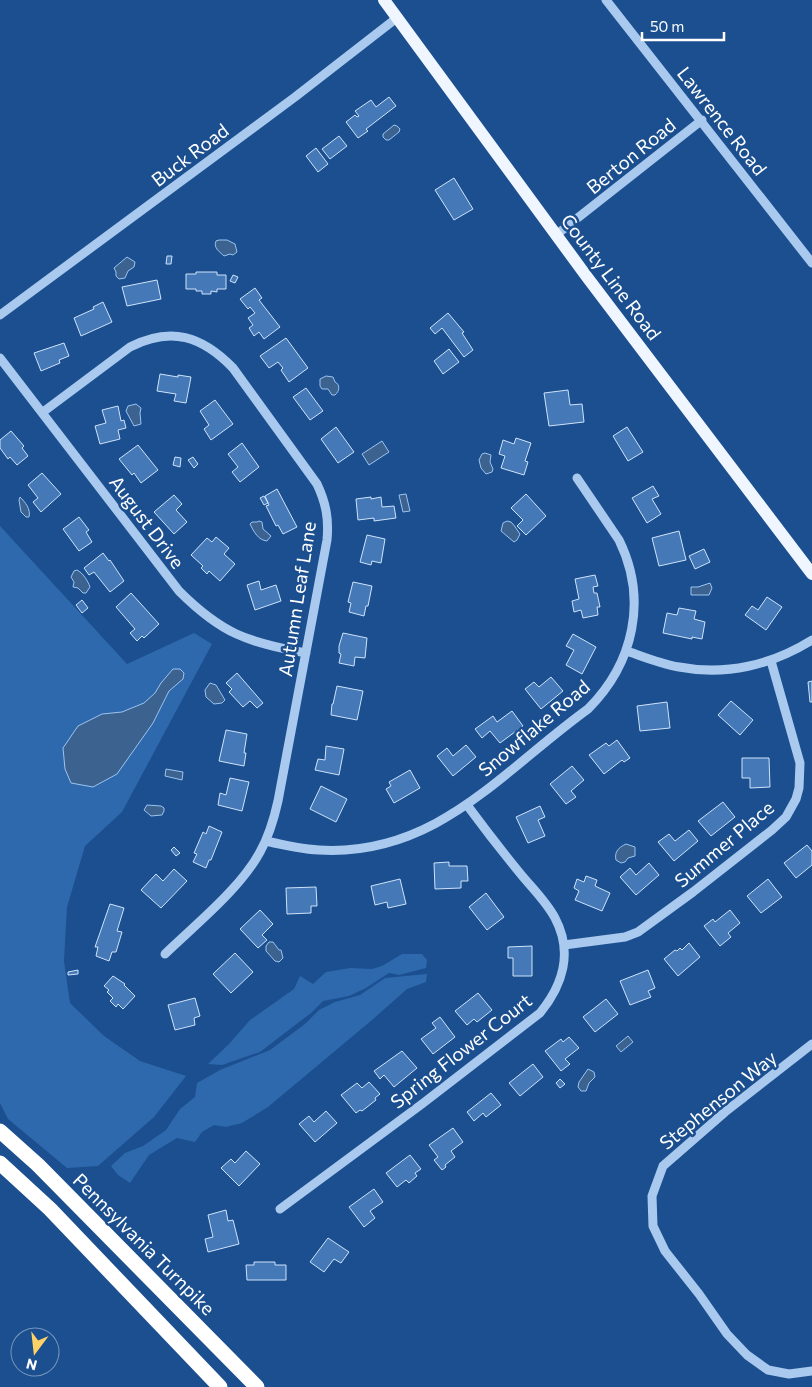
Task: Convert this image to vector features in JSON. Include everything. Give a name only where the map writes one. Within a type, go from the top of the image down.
[{"type":"highway","name":"Pennsylvania Turnpike","points":[[0,1132],[38,1165],[256,1387]]},
{"type":"highway","points":[[0,1163],[50,1210],[220,1387]]},
{"type":"main road","name":"County Line Road","points":[[384,0],[556,236],[812,574]]},
{"type":"street","name":"Lawrence Road","points":[[606,0],[702,120],[812,263]]},
{"type":"street","name":"Buck Road","points":[[0,316],[287,103],[398,17]]},
{"type":"street","name":"Berton Road","points":[[556,236],[702,120]]},
{"type":"street","name":"Autumn Leaf Lane","points":[[43,412],[130,347],[140,342],[168,336],[185,337],[198,341],[219,354],[233,368],[317,484],[324,498],[328,513],[328,528],[306,653],[273,824],[259,854],[240,881],[164,954]]},
{"type":"street","name":"August Drive","points":[[0,358],[179,591],[195,607],[223,628],[249,640],[306,653]]},
{"type":"street","name":"Snowflake Road","points":[[266,841],[304,849],[367,848],[423,831],[467,805],[588,709],[610,683],[627,651],[634,618],[634,592],[632,576],[619,540],[578,478]]},
{"type":"street","points":[[627,651],[678,667],[708,670],[738,668],[771,661],[791,653],[812,640]]},
{"type":"street","name":"Summer Place","points":[[564,945],[618,938],[638,932],[693,892],[786,817],[796,799],[799,788],[800,763],[771,661]]},
{"type":"street","name":"Spring Flower Court","points":[[280,1209],[422,1104],[540,1013],[560,982],[565,958],[564,945],[557,924],[548,907],[490,837],[467,805]]},
{"type":"street","name":"Stephenson Way","points":[[812,1044],[725,1112],[663,1166],[652,1196],[653,1226],[665,1251],[699,1294],[727,1334],[747,1355],[768,1370],[789,1374],[812,1371]]},
{"type":"shaded area","points":[[394,125],[400,129],[399,132],[389,140],[386,140],[383,134]]},
{"type":"shaded area","points":[[227,240],[235,244],[237,252],[233,255],[224,256],[215,246],[216,241]]},
{"type":"shaded area","points":[[127,257],[135,262],[134,267],[128,271],[125,278],[119,279],[114,268]]},
{"type":"shaded area","points":[[326,376],[333,377],[339,386],[339,390],[335,395],[332,395],[328,389],[322,389],[320,386],[320,379]]},
{"type":"shaded area","points":[[136,404],[141,408],[141,424],[134,426],[126,411],[128,406]]},
{"type":"shaded area","points":[[382,441],[389,452],[369,465],[362,454]]},
{"type":"shaded area","points":[[482,454],[491,455],[490,462],[493,469],[492,472],[486,474],[481,468],[479,460]]},
{"type":"shaded area","points":[[406,494],[410,511],[403,512],[399,495]]},
{"type":"shaded area","points":[[20,497],[26,503],[29,517],[26,517],[21,512]]},
{"type":"shaded area","points":[[262,522],[263,529],[271,536],[267,541],[255,533],[250,524]]},
{"type":"shaded area","points":[[511,522],[520,534],[514,542],[501,531],[503,523]]},
{"type":"shaded area","points":[[0,526],[127,664],[194,633],[212,644],[122,812],[85,846],[67,907],[64,961],[70,1003],[104,1036],[140,1061],[186,1076],[154,1117],[98,1166],[67,1168],[8,1119],[0,1103]]},
{"type":"shaded area","points":[[77,570],[87,580],[90,587],[86,593],[73,587],[74,582],[71,577],[74,571]]},
{"type":"shaded area","points":[[710,583],[712,588],[709,595],[691,595],[691,587]]},
{"type":"shaded area","points":[[173,669],[180,669],[184,673],[183,679],[169,691],[153,723],[117,774],[93,787],[71,783],[65,769],[63,748],[78,726],[102,714],[122,712],[144,703],[155,693]]},
{"type":"shaded area","points":[[210,683],[216,685],[225,700],[222,703],[214,704],[206,697],[205,690]]},
{"type":"shaded area","points":[[166,769],[183,772],[182,780],[165,776]]},
{"type":"shaded area","points":[[147,805],[164,808],[162,815],[151,816],[144,810]]},
{"type":"shaded area","points":[[626,844],[635,847],[635,856],[621,863],[616,860],[616,852]]},
{"type":"shaded area","points":[[269,942],[273,942],[281,950],[283,958],[279,962],[275,961],[266,951],[266,946]]},
{"type":"shaded area","points":[[402,954],[422,954],[427,960],[426,968],[399,975],[389,973],[366,988],[349,996],[323,1001],[311,1013],[260,1052],[222,1065],[208,1064],[250,1020],[294,989],[300,976],[313,984],[326,972],[350,968],[372,969],[382,966]]},
{"type":"shaded area","points":[[427,974],[426,982],[407,989],[268,1107],[242,1123],[226,1127],[214,1125],[202,1132],[195,1142],[177,1138],[149,1155],[130,1183],[118,1175],[111,1166],[125,1153],[143,1146],[166,1130],[180,1109],[195,1097],[197,1083],[220,1070],[270,1050],[305,1024],[319,1010],[335,1002],[360,995],[385,978]]},
{"type":"shaded area","points":[[628,1036],[633,1042],[621,1052],[616,1046]]},
{"type":"shaded area","points":[[588,1069],[594,1072],[595,1077],[589,1083],[586,1091],[581,1091],[578,1087],[579,1082]]},
{"type":"building","points":[[389,97],[396,106],[366,129],[368,131],[358,138],[346,122],[355,115],[359,116],[355,111],[371,100],[376,107]]},
{"type":"building","points":[[339,136],[347,146],[330,159],[322,149]]},
{"type":"building","points":[[316,148],[328,164],[318,172],[306,156]]},
{"type":"building","points":[[454,178],[473,209],[454,220],[435,190]]},
{"type":"building","points":[[167,256],[172,256],[171,264],[166,264]]},
{"type":"building","points":[[196,272],[217,272],[217,275],[226,275],[226,289],[217,289],[217,292],[211,291],[211,294],[202,294],[202,291],[196,291],[196,289],[186,289],[186,274],[196,274]]},
{"type":"building","points":[[233,275],[238,277],[235,283],[230,281]]},
{"type":"building","points":[[157,280],[161,299],[127,306],[122,287]]},
{"type":"building","points":[[255,288],[262,298],[259,300],[280,327],[264,339],[259,332],[254,336],[249,328],[253,325],[248,318],[255,313],[250,307],[248,309],[240,299]]},
{"type":"building","points":[[103,302],[112,322],[81,336],[74,318],[94,309],[93,307]]},
{"type":"building","points":[[448,313],[464,332],[462,333],[473,350],[464,357],[442,328],[435,334],[430,328]]},
{"type":"building","points":[[286,338],[308,368],[289,382],[278,362],[269,368],[260,356]]},
{"type":"building","points":[[64,343],[69,356],[59,360],[60,363],[41,371],[34,353]]},
{"type":"building","points":[[449,349],[459,362],[443,374],[434,361]]},
{"type":"building","points":[[160,374],[191,377],[186,403],[174,401],[176,394],[157,391]]},
{"type":"building","points":[[306,388],[323,411],[310,420],[293,397]]},
{"type":"building","points":[[568,390],[570,405],[582,404],[584,422],[549,426],[544,393]]},
{"type":"building","points":[[215,400],[233,424],[211,440],[204,429],[209,425],[200,411]]},
{"type":"building","points":[[118,406],[121,421],[124,420],[126,428],[118,430],[120,439],[100,444],[95,426],[106,423],[102,410]]},
{"type":"building","points":[[336,427],[354,452],[338,463],[321,439]]},
{"type":"building","points":[[627,427],[643,452],[628,461],[613,436]]},
{"type":"building","points":[[11,431],[24,446],[22,448],[28,456],[17,465],[10,457],[8,459],[0,448],[0,440]]},
{"type":"building","points":[[516,438],[531,443],[525,461],[528,462],[524,475],[501,468],[505,456],[499,454],[503,440],[514,444]]},
{"type":"building","points":[[242,443],[259,467],[240,482],[232,472],[238,467],[228,454]]},
{"type":"building","points":[[138,445],[158,470],[141,483],[134,473],[132,475],[119,459]]},
{"type":"building","points":[[175,457],[181,458],[180,467],[173,465]]},
{"type":"building","points":[[193,457],[198,464],[194,468],[188,460]]},
{"type":"building","points":[[42,473],[61,494],[41,512],[33,502],[38,498],[28,485]]},
{"type":"building","points":[[653,486],[659,496],[652,499],[661,514],[647,523],[632,498]]},
{"type":"building","points":[[277,489],[297,527],[283,534],[278,525],[276,526],[266,506],[269,505],[265,496]]},
{"type":"building","points":[[526,494],[546,516],[526,535],[517,526],[523,520],[511,508]]},
{"type":"building","points":[[174,495],[182,504],[176,510],[187,522],[174,534],[154,512]]},
{"type":"building","points":[[264,496],[268,503],[264,505],[260,498]]},
{"type":"building","points":[[371,497],[371,499],[381,497],[382,507],[394,506],[396,518],[374,521],[374,518],[358,520],[356,499]]},
{"type":"building","points":[[79,517],[89,530],[86,532],[92,542],[79,551],[63,529]]},
{"type":"building","points":[[679,531],[686,560],[659,566],[652,538]]},
{"type":"building","points":[[367,535],[385,539],[381,563],[372,561],[371,565],[360,562]]},
{"type":"building","points":[[216,537],[229,548],[224,554],[235,564],[220,581],[209,571],[207,574],[201,568],[203,566],[191,555],[207,538],[212,542]]},
{"type":"building","points":[[704,549],[710,562],[695,569],[689,556]]},
{"type":"building","points":[[103,553],[124,581],[110,592],[94,572],[89,575],[84,568]]},
{"type":"building","points":[[595,575],[598,586],[593,587],[594,593],[597,593],[600,607],[597,607],[598,615],[583,618],[581,610],[574,612],[572,601],[579,599],[575,579]]},
{"type":"building","points":[[259,581],[261,590],[276,585],[281,601],[255,610],[247,585]]},
{"type":"building","points":[[353,582],[372,586],[364,616],[349,612],[351,603],[348,602]]},
{"type":"building","points":[[131,593],[159,624],[144,638],[142,636],[137,641],[130,633],[135,629],[116,607]]},
{"type":"building","points":[[767,597],[782,607],[766,630],[745,615],[752,606],[758,610]]},
{"type":"building","points":[[82,600],[88,608],[82,613],[76,605]]},
{"type":"building","points":[[679,608],[696,611],[694,619],[705,622],[702,639],[692,637],[692,639],[663,633],[667,613],[677,615]]},
{"type":"building","points":[[343,633],[367,638],[365,658],[355,657],[354,666],[339,663],[341,654],[339,653],[339,646]]},
{"type":"building","points":[[573,634],[596,647],[582,674],[566,665],[574,650],[566,646]]},
{"type":"building","points":[[237,673],[263,703],[257,708],[250,701],[243,707],[229,692],[232,689],[226,683]]},
{"type":"building","points":[[551,677],[563,691],[541,709],[525,689],[534,682],[539,687]]},
{"type":"building","points":[[812,681],[812,702],[810,702],[808,682]]},
{"type":"building","points":[[337,686],[363,691],[357,720],[331,715]]},
{"type":"building","points":[[731,701],[753,720],[740,735],[718,715]]},
{"type":"building","points":[[667,702],[670,728],[640,731],[637,706]]},
{"type":"building","points":[[512,711],[523,726],[500,743],[490,731],[482,738],[475,729],[493,716],[497,722]]},
{"type":"building","points":[[226,730],[247,734],[244,766],[219,761]]},
{"type":"building","points":[[617,740],[630,758],[624,762],[622,760],[604,774],[589,755],[606,743],[609,746]]},
{"type":"building","points":[[466,745],[476,757],[453,776],[437,756],[447,748],[453,756]]},
{"type":"building","points":[[326,746],[344,749],[339,775],[315,770],[318,759],[325,760]]},
{"type":"building","points":[[742,758],[769,758],[770,787],[750,788],[750,778],[742,778]]},
{"type":"building","points":[[572,766],[584,780],[571,791],[576,797],[566,804],[550,784]]},
{"type":"building","points":[[410,770],[420,788],[394,803],[386,789],[391,786],[389,782]]},
{"type":"building","points":[[230,778],[249,782],[242,811],[218,805],[220,793],[226,795]]},
{"type":"building","points":[[321,786],[347,799],[336,822],[310,809]]},
{"type":"building","points":[[723,802],[735,817],[711,836],[698,821]]},
{"type":"building","points":[[540,806],[545,817],[538,820],[545,836],[528,843],[516,817]]},
{"type":"building","points":[[209,826],[222,832],[206,868],[193,862],[197,854],[194,853],[203,832],[206,834]]},
{"type":"building","points":[[689,830],[698,841],[674,861],[658,842],[669,834],[675,841]]},
{"type":"building","points":[[807,845],[812,851],[812,865],[796,878],[784,863]]},
{"type":"building","points":[[174,847],[180,853],[176,856],[171,850]]},
{"type":"building","points":[[449,862],[449,866],[467,866],[468,881],[461,881],[461,888],[435,889],[434,863]]},
{"type":"building","points":[[649,863],[659,875],[636,895],[620,877],[630,868],[636,875]]},
{"type":"building","points":[[174,869],[187,881],[161,908],[141,890],[156,874],[163,881]]},
{"type":"building","points":[[586,876],[597,880],[595,886],[610,893],[602,911],[575,900],[579,891],[574,888],[577,879],[584,882]]},
{"type":"building","points":[[400,879],[406,904],[388,908],[387,902],[375,905],[371,886]]},
{"type":"building","points":[[768,879],[782,897],[761,913],[747,896]]},
{"type":"building","points":[[316,887],[317,906],[311,906],[311,913],[287,914],[286,888]]},
{"type":"building","points":[[486,893],[504,917],[487,930],[469,907]]},
{"type":"building","points":[[110,904],[124,908],[117,931],[122,932],[116,952],[112,952],[109,961],[96,956],[98,947],[95,947]]},
{"type":"building","points":[[260,910],[273,924],[262,935],[267,940],[258,948],[240,929]]},
{"type":"building","points":[[730,910],[740,923],[728,933],[731,937],[720,946],[704,926],[713,919],[715,922]]},
{"type":"building","points":[[689,943],[700,957],[678,976],[664,959],[675,950],[677,951],[680,948],[682,950]]},
{"type":"building","points":[[532,946],[532,976],[513,976],[513,958],[508,958],[508,947]]},
{"type":"building","points":[[235,953],[253,972],[231,993],[213,974]]},
{"type":"building","points":[[78,970],[78,974],[68,975],[68,972]]},
{"type":"building","points":[[648,970],[655,988],[648,991],[651,997],[630,1005],[620,981]]},
{"type":"building","points":[[113,976],[125,984],[135,996],[123,1009],[118,1004],[116,1007],[110,1001],[113,998],[107,992],[109,990],[104,986]]},
{"type":"building","points":[[478,993],[492,1010],[477,1022],[474,1019],[467,1025],[455,1011]]},
{"type":"building","points":[[195,998],[200,1016],[194,1018],[195,1025],[175,1030],[168,1005]]},
{"type":"building","points":[[606,999],[618,1014],[595,1032],[583,1017]]},
{"type":"building","points":[[440,1017],[455,1037],[433,1054],[421,1039],[436,1028],[432,1023]]},
{"type":"building","points":[[569,1037],[579,1048],[565,1059],[570,1064],[561,1071],[545,1051],[561,1039],[563,1042]]},
{"type":"building","points":[[402,1051],[417,1068],[394,1087],[384,1075],[380,1079],[374,1071]]},
{"type":"building","points":[[533,1064],[543,1077],[520,1096],[509,1083]]},
{"type":"building","points":[[560,1079],[565,1084],[560,1088],[556,1083]]},
{"type":"building","points":[[369,1082],[380,1094],[375,1098],[376,1100],[362,1111],[360,1110],[356,1113],[341,1095],[357,1083],[362,1088]]},
{"type":"building","points":[[491,1093],[501,1105],[486,1117],[483,1113],[474,1121],[467,1112]]},
{"type":"building","points":[[326,1111],[337,1123],[315,1142],[299,1124],[309,1116],[314,1122]]},
{"type":"building","points":[[453,1128],[463,1142],[451,1151],[455,1157],[442,1170],[434,1160],[438,1157],[429,1145]]},
{"type":"building","points":[[246,1151],[260,1164],[239,1186],[221,1168],[231,1159],[235,1163]]},
{"type":"building","points":[[410,1155],[421,1169],[415,1173],[417,1176],[409,1183],[406,1180],[397,1187],[386,1173]]},
{"type":"building","points":[[374,1189],[383,1202],[370,1211],[375,1218],[364,1227],[349,1207]]},
{"type":"building","points":[[226,1210],[228,1221],[233,1220],[239,1244],[208,1252],[205,1239],[213,1237],[208,1215]]},
{"type":"building","points":[[328,1238],[349,1252],[341,1263],[334,1259],[324,1272],[310,1262]]},
{"type":"building","points":[[254,1262],[275,1262],[275,1265],[286,1265],[286,1280],[247,1280],[246,1265],[254,1265]]}]
